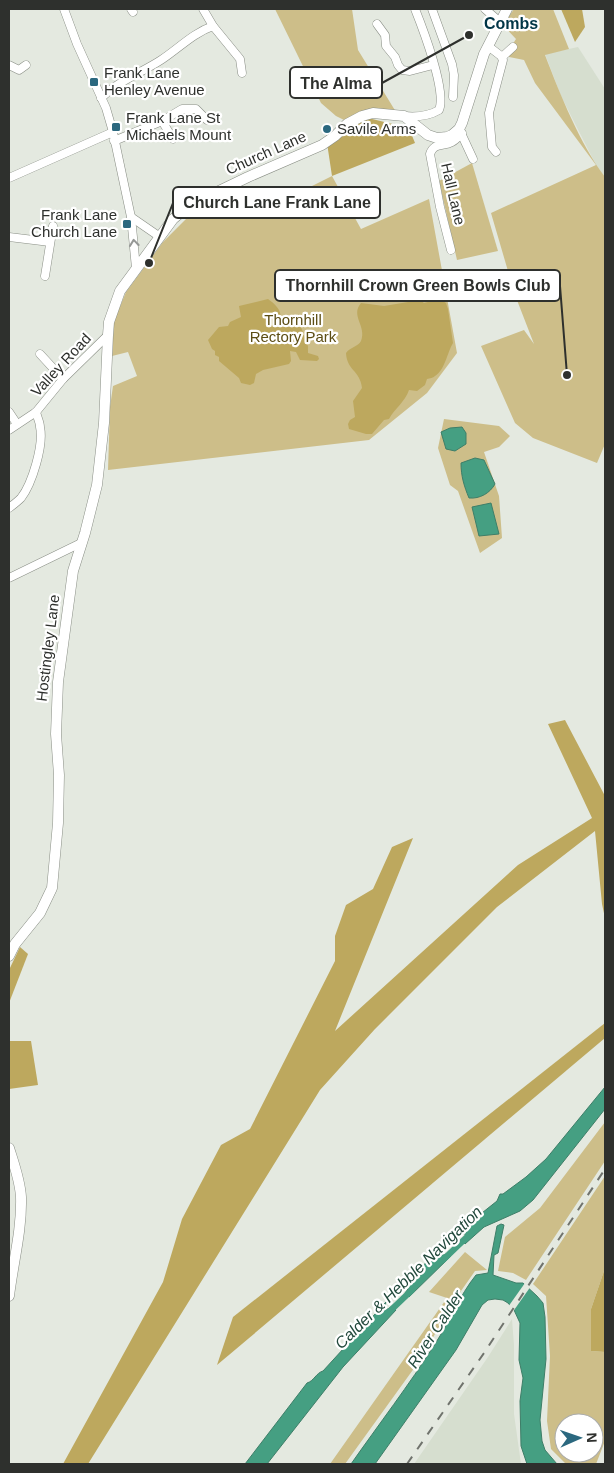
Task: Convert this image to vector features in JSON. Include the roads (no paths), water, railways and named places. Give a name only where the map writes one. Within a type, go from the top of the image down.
[{"type":"main road","points":[[404,116],[433,138],[448,137],[460,131],[484,54],[504,13]]},
{"type":"main road","name":"Church Lane","points":[[108,334],[120,291],[173,219],[190,205],[322,144],[362,116],[373,113],[404,116]]},
{"type":"main road","name":"Hostingley Lane","points":[[9,956],[15,944],[40,913],[52,888],[58,823],[59,776],[56,734],[58,682],[73,571],[85,533],[98,476],[104,423],[108,334]]},
{"type":"main road","points":[[9,1148],[21,1196],[20,1230],[9,1296]]},
{"type":"street","points":[[64,9],[113,132],[132,217],[134,270]]},
{"type":"street","points":[[203,9],[213,26],[240,59],[242,72]]},
{"type":"street","points":[[404,116],[423,115],[439,110],[441,106],[442,93],[415,9]]},
{"type":"street","points":[[432,9],[458,80],[453,97]]},
{"type":"street","points":[[485,9],[504,13]]},
{"type":"street","points":[[377,24],[385,35],[386,46],[402,70],[410,71],[433,65]]},
{"type":"street","points":[[101,98],[110,89],[161,60],[203,30],[213,26]]},
{"type":"street","points":[[488,46],[502,57],[503,60],[489,113],[492,146],[496,152]]},
{"type":"street","points":[[502,57],[513,47]]},
{"type":"street","points":[[9,66],[19,70],[26,65]]},
{"type":"street","points":[[114,141],[162,121],[182,109],[196,109],[207,120]]},
{"type":"street","points":[[162,121],[173,139]]},
{"type":"street","points":[[460,131],[473,159]]},
{"type":"street","name":"Hall Lane","points":[[451,250],[440,207],[430,154],[432,148],[450,143],[460,131]]},
{"type":"street","points":[[9,178],[113,132]]},
{"type":"street","points":[[132,217],[160,237]]},
{"type":"street","points":[[45,276],[53,226]]},
{"type":"street","points":[[9,237],[50,242]]},
{"type":"street","name":"Valley Road","points":[[9,430],[36,412],[64,379],[108,334]]},
{"type":"street","points":[[40,354],[64,379]]},
{"type":"street","points":[[9,412],[17,424]]},
{"type":"street","points":[[9,508],[21,498],[31,478],[37,458],[41,440],[41,427],[36,412]]},
{"type":"street","points":[[9,578],[81,543]]},
{"type":"waterway","name":"Calder & Hebble Navigation","points":[[443,1260],[468,1236]]},
{"type":"waterway","name":"Calder & Hebble Navigation","points":[[389,1312],[412,1290]]},
{"type":"railway","points":[[407,1464],[484,1353],[605,1169]]},
{"type":"place","name":"The Alma","points":[[469,35]]},
{"type":"place","name":"Frank Lane Henley Avenue","points":[[94,82]]},
{"type":"place","name":"Frank Lane St Michaels Mount","points":[[116,127]]},
{"type":"place","name":"Savile Arms","points":[[327,129]]},
{"type":"place","name":"Frank Lane Church Lane","points":[[127,224]]},
{"type":"place","name":"Church Lane Frank Lane","points":[[149,263]]},
{"type":"place","name":"Thornhill Crown Green Bowls Club","points":[[567,375]]},
{"type":"district","name":"Combs","points":[[511,23]]},
{"type":"park label","name":"Thornhill Rectory Park","points":[[293,328]]},
{"type":"water label","name":"River Calder","points":[[435,1329]]}]
